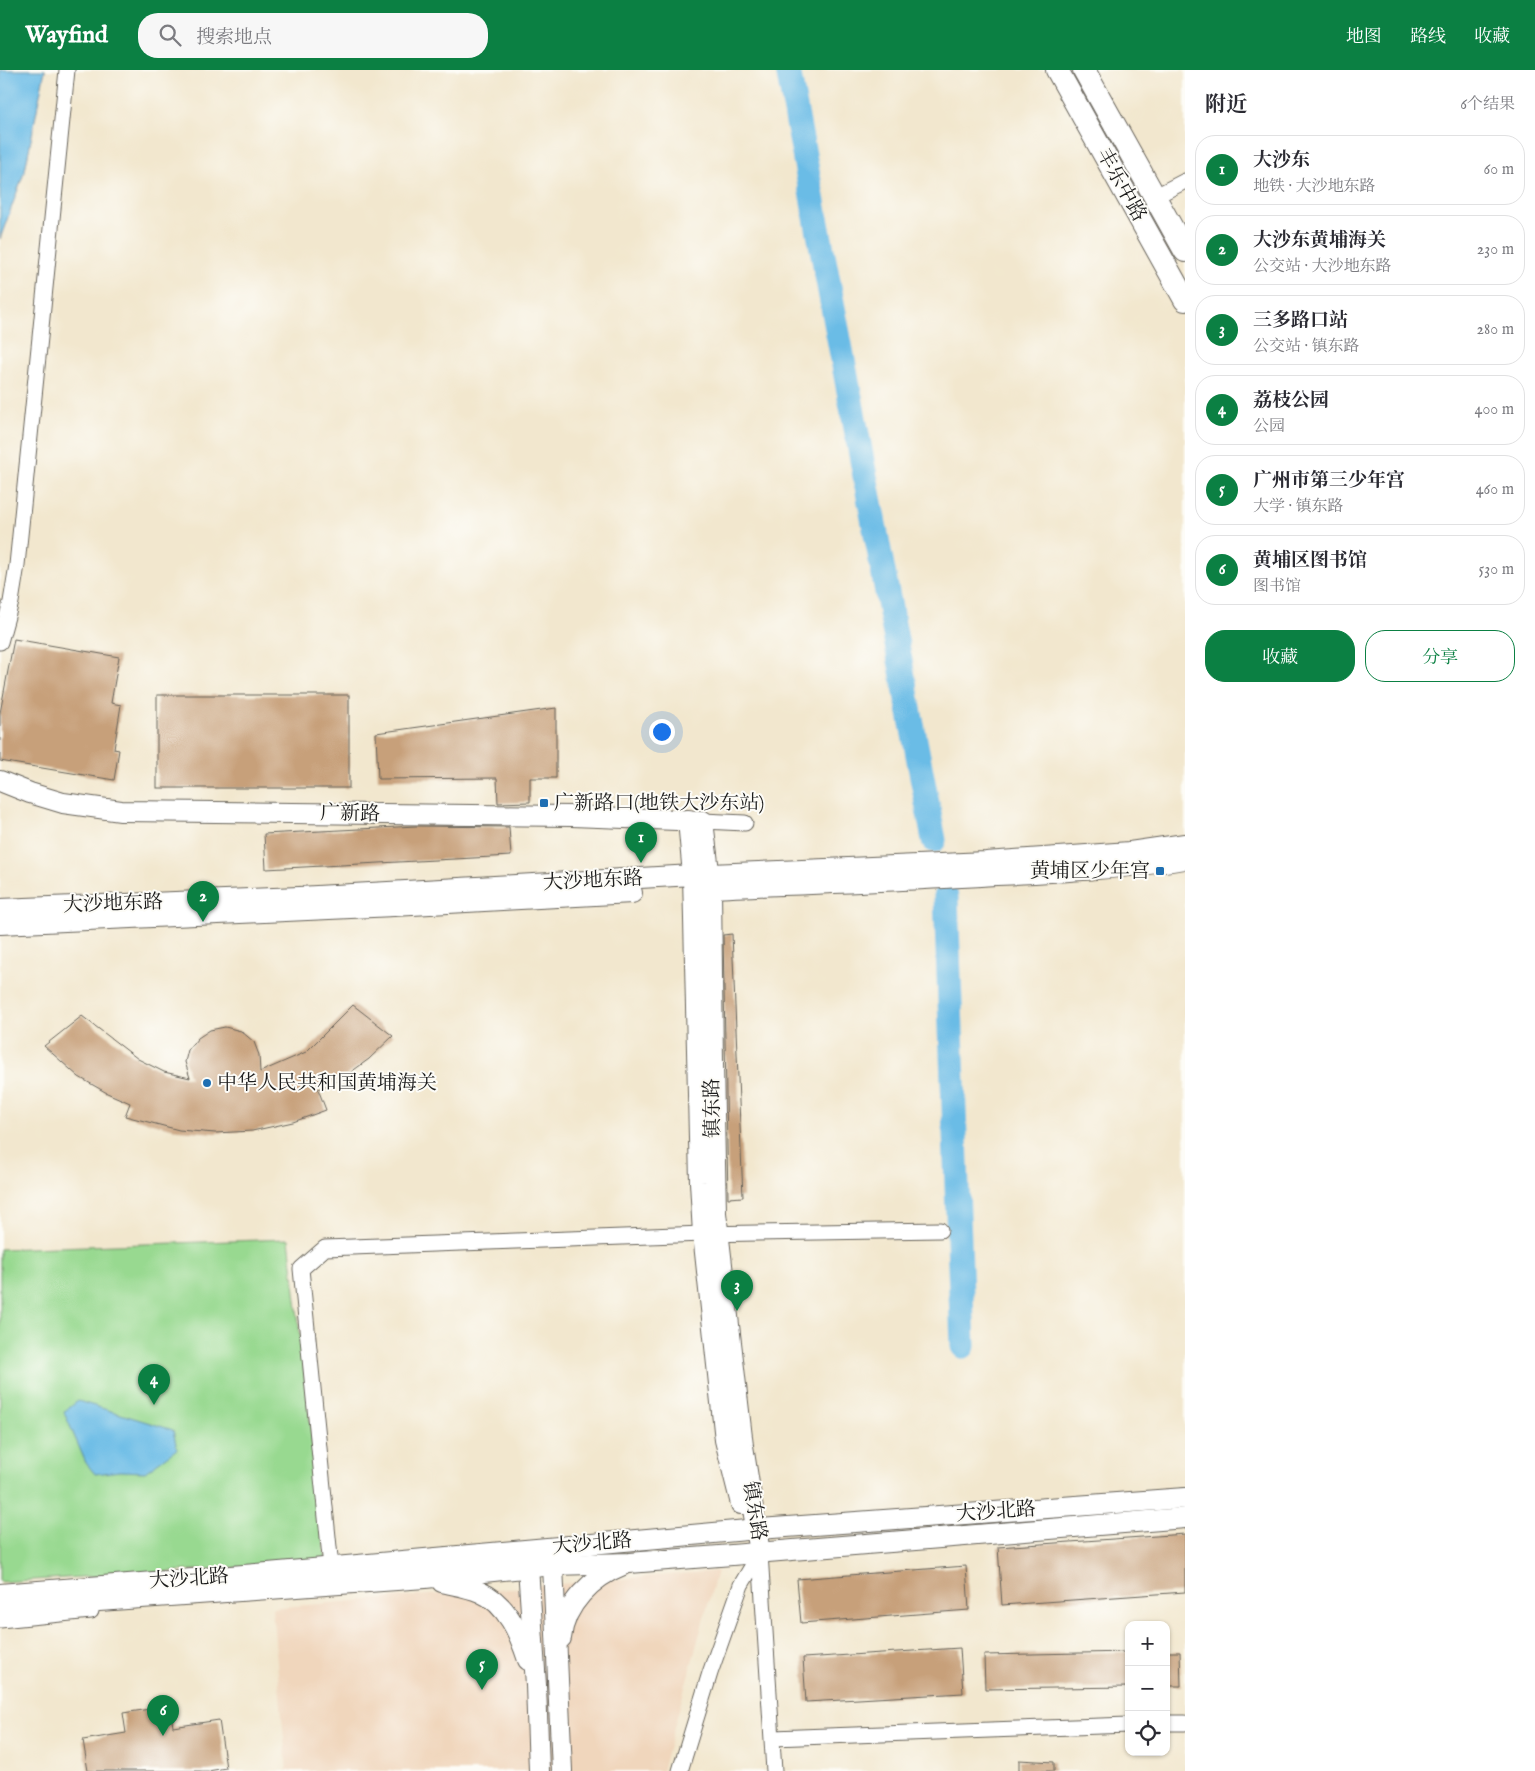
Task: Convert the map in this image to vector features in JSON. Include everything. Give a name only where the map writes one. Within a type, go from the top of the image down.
[{"type":"main road","name":"丰乐中路","points":[[1056,70],[1185,300]]},
{"type":"main road","name":"丰乐中路","points":[[1084,70],[1185,251]]},
{"type":"street","points":[[0,642],[11,602],[17,565],[67,70]]},
{"type":"street","points":[[1154,197],[1185,181]]},
{"type":"street","name":"广新路","points":[[0,781],[62,803],[121,811],[572,816],[696,820]]},
{"type":"street","points":[[696,820],[745,823]]},
{"type":"street","name":"镇东路","points":[[696,820],[702,882],[714,1161],[711,1234],[726,1440],[760,1553]]},
{"type":"street","name":"大沙地东路","points":[[0,924],[376,907],[702,882],[1088,856],[1185,844]]},
{"type":"street","name":"大沙地东路","points":[[0,909],[702,882],[912,880],[1116,867],[1185,859]]},
{"type":"street","points":[[331,1568],[301,1269],[325,1248],[711,1234],[940,1230]]},
{"type":"street","name":"大沙北路","points":[[0,1608],[425,1578],[528,1559],[752,1530],[1185,1498]]},
{"type":"street","name":"大沙北路","points":[[552,1565],[628,1563],[1185,1518]]},
{"type":"street","points":[[760,1553],[774,1771]]},
{"type":"street","points":[[680,1771],[710,1673],[741,1585],[760,1553]]},
{"type":"street","points":[[539,1771],[528,1559],[552,1565],[562,1771]]},
{"type":"street","name":"大沙北路","points":[[0,1594],[331,1568],[528,1559]]},
{"type":"street","points":[[558,1674],[562,1625],[570,1609],[583,1592],[596,1580],[613,1569],[628,1563]]},
{"type":"street","points":[[425,1578],[481,1592],[495,1601],[516,1629],[523,1644],[536,1685]]},
{"type":"street","points":[[0,1620],[112,1609],[154,1598]]},
{"type":"street","points":[[536,1685],[558,1674]]},
{"type":"street","points":[[1170,1723],[1185,1723]]},
{"type":"street","points":[[773,1738],[1125,1725]]},
{"type":"shaded area","points":[[717,1571],[662,1771],[287,1771],[272,1608]]},
{"type":"green space","points":[[289,1239],[326,1562],[0,1582],[0,1249]]},
{"type":"water","points":[[0,70],[45,70],[25,170],[0,239]]},
{"type":"water","points":[[78,1401],[173,1430],[177,1449],[145,1472],[120,1471],[95,1474],[86,1463],[64,1412]]},
{"type":"building","points":[[14,639],[119,657],[111,703],[121,705],[114,749],[119,750],[114,780],[0,761],[0,713]]},
{"type":"building","points":[[157,695],[349,695],[349,788],[157,788]]},
{"type":"building","points":[[556,708],[556,778],[530,778],[530,802],[498,803],[497,778],[378,779],[376,733]]},
{"type":"building","points":[[416,826],[509,827],[511,856],[266,869],[264,834]]},
{"type":"building","points":[[732,934],[743,1197],[728,1198],[723,935]]},
{"type":"building","points":[[353,1005],[393,1036],[369,1059],[340,1080],[318,1089],[326,1110],[293,1122],[252,1131],[215,1133],[179,1130],[125,1116],[130,1103],[107,1093],[79,1077],[44,1046],[82,1016],[138,1059],[164,1072],[190,1078],[185,1062],[188,1050],[198,1038],[210,1030],[225,1027],[241,1031],[254,1042],[259,1055],[260,1072],[306,1052]]},
{"type":"building","points":[[1185,1534],[1185,1592],[1002,1605],[998,1547]]},
{"type":"building","points":[[966,1566],[969,1610],[801,1623],[797,1579]]},
{"type":"building","points":[[960,1648],[963,1693],[806,1702],[803,1658]]},
{"type":"building","points":[[1125,1652],[1125,1687],[985,1689],[984,1655]]},
{"type":"building","points":[[1170,1652],[1180,1652],[1181,1686],[1170,1686]]},
{"type":"building","points":[[170,1706],[173,1727],[219,1720],[226,1768],[208,1771],[88,1771],[83,1740],[126,1733],[123,1713]]},
{"type":"building","points":[[1019,1760],[1054,1762],[1054,1771],[1019,1771]]},
{"type":"waterway","points":[[788,70],[934,840]]},
{"type":"waterway","points":[[946,897],[963,1346]]},
{"type":"place","name":"广新路口(地铁大沙东站)","points":[[544,803]]},
{"type":"place","name":"大沙东","points":[[641,863]]},
{"type":"place","name":"黄埔区少年宫","points":[[1160,871]]},
{"type":"place","name":"大沙东黄埔海关","points":[[203,922]]},
{"type":"place","name":"中华人民共和国黄埔海关","points":[[207,1083]]},
{"type":"place","name":"三多路口站","points":[[737,1311]]},
{"type":"place","name":"荔枝公园","points":[[154,1405]]},
{"type":"place","name":"广州市第三少年宫","points":[[482,1690]]},
{"type":"place","name":"黄埔区图书馆","points":[[163,1736]]}]
